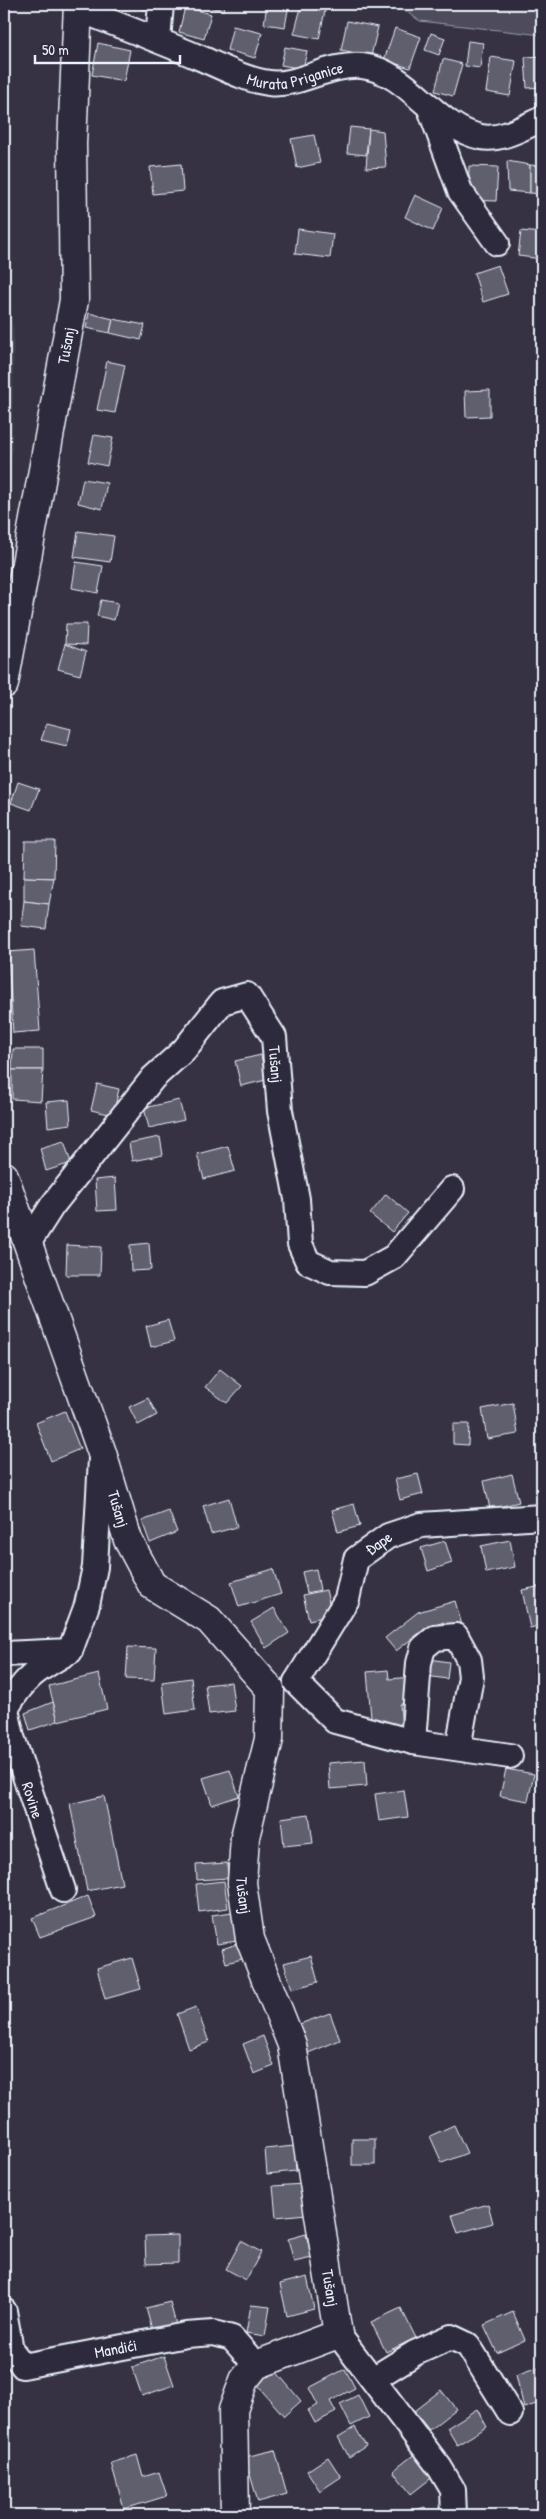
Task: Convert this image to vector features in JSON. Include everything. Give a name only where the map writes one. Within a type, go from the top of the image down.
[{"type":"street","points":[[158,40],[162,4]]},
{"type":"street","name":"Murata Priganice","points":[[78,6],[240,74],[269,84],[291,82],[329,69],[362,66],[392,75],[429,106],[460,128],[481,137],[504,135],[542,120]]},
{"type":"street","name":"Tušanj","points":[[4,684],[74,300],[72,152],[78,6]]},
{"type":"street","points":[[429,106],[460,191],[497,243]]},
{"type":"street","name":"Tušanj","points":[[29,1242],[58,1198],[154,1078],[184,1050],[222,1002],[247,995],[274,1037],[280,1111],[297,1199],[300,1244],[308,1262],[330,1272],[365,1273],[394,1257],[452,1189]]},
{"type":"street","name":"Tušanj","points":[[4,1176],[29,1242],[102,1453],[128,1540],[152,1585],[209,1620],[270,1690],[268,1738],[245,1837],[242,1883],[250,1939],[292,2045],[338,2334],[440,2468],[453,2490],[454,2515]]},
{"type":"street","name":"Tušanj","points":[[70,1651],[87,1605],[95,1567],[102,1453]]},
{"type":"street","name":"Đape","points":[[296,1682],[348,1599],[356,1559],[388,1536],[421,1525],[542,1517]]},
{"type":"street","points":[[413,1742],[419,1663],[423,1648],[435,1638],[456,1636],[469,1660],[471,1677],[458,1748]]},
{"type":"street","points":[[4,1654],[70,1651]]},
{"type":"street","name":"Rovine","points":[[63,1890],[12,1738],[6,1709],[16,1691],[32,1674],[70,1651]]},
{"type":"street","points":[[270,1690],[296,1682],[335,1721],[413,1742],[510,1756]]},
{"type":"street","name":"Mandići","points":[[4,2311],[11,2350],[23,2366],[186,2335],[214,2333],[232,2338],[256,2365]]},
{"type":"street","points":[[235,2515],[233,2410],[244,2380],[256,2365],[338,2334]]},
{"type":"street","points":[[373,2379],[415,2353],[450,2337],[468,2345],[510,2413]]},
{"type":"shaded area","points":[[395,4],[542,4],[542,35],[420,21]]},
{"type":"shaded area","points":[[4,271],[14,333],[11,519],[4,555]]},
{"type":"building","points":[[127,4],[147,4],[145,10]]},
{"type":"building","points":[[208,4],[225,4],[224,10],[207,7]]},
{"type":"building","points":[[267,4],[289,4],[285,27],[264,24]]},
{"type":"building","points":[[302,4],[326,6],[319,39],[294,34]]},
{"type":"building","points":[[185,7],[211,14],[204,39],[179,32]]},
{"type":"building","points":[[347,21],[378,27],[371,56],[341,50]]},
{"type":"building","points":[[233,26],[262,33],[255,58],[227,50]]},
{"type":"building","points":[[395,28],[421,37],[410,68],[384,60]]},
{"type":"building","points":[[431,33],[445,38],[439,55],[425,50]]},
{"type":"building","points":[[468,41],[483,43],[480,68],[465,66]]},
{"type":"building","points":[[98,43],[130,50],[124,81],[92,75]]},
{"type":"building","points":[[285,47],[307,51],[303,69],[281,65]]},
{"type":"building","points":[[542,56],[542,87],[527,88],[525,57]]},
{"type":"building","points":[[491,57],[516,61],[510,96],[486,92]]},
{"type":"building","points":[[443,59],[462,64],[453,96],[435,91]]},
{"type":"building","points":[[350,127],[369,129],[366,155],[347,153]]},
{"type":"building","points":[[369,129],[383,131],[386,167],[366,168]]},
{"type":"building","points":[[314,135],[320,163],[297,168],[291,139]]},
{"type":"building","points":[[507,161],[530,165],[530,193],[508,191]]},
{"type":"building","points":[[181,164],[183,191],[153,194],[150,167]]},
{"type":"building","points":[[530,165],[542,166],[542,194],[530,193]]},
{"type":"building","points":[[469,166],[498,167],[496,201],[468,200]]},
{"type":"building","points":[[415,195],[443,208],[433,231],[405,217]]},
{"type":"building","points":[[298,229],[333,234],[330,258],[295,254]]},
{"type":"building","points":[[521,231],[542,233],[542,259],[518,256]]},
{"type":"building","points":[[498,265],[508,294],[483,302],[474,273]]},
{"type":"building","points":[[89,313],[113,319],[110,333],[86,328]]},
{"type":"building","points":[[113,319],[145,325],[141,340],[110,333]]},
{"type":"building","points":[[107,361],[125,365],[115,413],[97,410]]},
{"type":"building","points":[[490,390],[490,416],[466,417],[465,391]]},
{"type":"building","points":[[94,435],[113,438],[107,466],[88,462]]},
{"type":"building","points":[[83,479],[107,483],[102,509],[78,503]]},
{"type":"building","points":[[78,531],[114,536],[110,562],[74,557]]},
{"type":"building","points":[[76,562],[103,566],[98,593],[72,588]]},
{"type":"building","points":[[101,600],[118,603],[114,620],[97,616]]},
{"type":"building","points":[[66,624],[87,624],[86,645],[65,644]]},
{"type":"building","points":[[65,644],[86,652],[80,675],[58,669]]},
{"type":"building","points":[[47,723],[71,729],[67,746],[41,740]]},
{"type":"building","points":[[18,782],[39,789],[31,810],[11,803]]},
{"type":"building","points":[[25,841],[55,841],[54,878],[24,877]]},
{"type":"building","points":[[24,877],[54,878],[49,904],[24,901]]},
{"type":"building","points":[[24,901],[49,904],[46,929],[21,926]]},
{"type":"building","points":[[34,950],[40,1031],[13,1033],[8,952]]},
{"type":"building","points":[[13,1049],[43,1049],[43,1070],[12,1070]]},
{"type":"building","points":[[261,1055],[266,1080],[241,1086],[235,1061]]},
{"type":"building","points":[[12,1070],[43,1070],[41,1101],[12,1099]]},
{"type":"building","points":[[97,1084],[119,1089],[113,1115],[91,1110]]},
{"type":"building","points":[[69,1100],[71,1124],[48,1127],[46,1102]]},
{"type":"building","points":[[179,1100],[184,1120],[149,1128],[144,1108]]},
{"type":"building","points":[[160,1137],[163,1155],[132,1161],[129,1143]]},
{"type":"building","points":[[64,1141],[71,1163],[46,1171],[40,1148]]},
{"type":"building","points":[[228,1146],[235,1171],[204,1179],[197,1154]]},
{"type":"building","points":[[115,1178],[117,1210],[97,1211],[95,1180]]},
{"type":"building","points":[[386,1194],[408,1213],[392,1232],[370,1214]]},
{"type":"building","points":[[149,1243],[151,1270],[131,1271],[130,1245]]},
{"type":"building","points":[[67,1245],[101,1247],[100,1275],[66,1275]]},
{"type":"building","points":[[168,1320],[174,1341],[151,1347],[146,1326]]},
{"type":"building","points":[[220,1369],[242,1386],[227,1403],[205,1387]]},
{"type":"building","points":[[148,1398],[157,1415],[138,1425],[129,1407]]},
{"type":"building","points":[[513,1403],[518,1434],[487,1439],[482,1409]]},
{"type":"building","points":[[65,1411],[80,1449],[51,1461],[36,1423]]},
{"type":"building","points":[[453,1424],[469,1424],[468,1445],[453,1444]]},
{"type":"building","points":[[418,1474],[423,1494],[400,1500],[395,1479]]},
{"type":"building","points":[[512,1474],[519,1502],[490,1509],[484,1481]]},
{"type":"building","points":[[229,1498],[237,1527],[211,1534],[203,1506]]},
{"type":"building","points":[[354,1504],[360,1526],[338,1532],[332,1510]]},
{"type":"building","points":[[169,1511],[177,1532],[150,1543],[142,1521]]},
{"type":"building","points":[[510,1540],[515,1567],[486,1573],[481,1546]]},
{"type":"building","points":[[445,1541],[452,1563],[428,1571],[421,1548]]},
{"type":"building","points":[[273,1569],[281,1594],[239,1607],[231,1582]]},
{"type":"building","points":[[316,1569],[320,1590],[307,1593],[302,1572]]},
{"type":"building","points":[[542,1586],[542,1625],[530,1628],[522,1590]]},
{"type":"building","points":[[326,1590],[332,1615],[309,1620],[303,1595]]},
{"type":"building","points":[[455,1601],[462,1625],[446,1630],[444,1622],[426,1628],[396,1651],[385,1638],[418,1612]]},
{"type":"building","points":[[274,1608],[289,1633],[266,1648],[251,1622]]},
{"type":"building","points":[[128,1647],[156,1648],[154,1680],[126,1679]]},
{"type":"building","points":[[429,1659],[449,1662],[447,1679],[426,1676]]},
{"type":"building","points":[[388,1670],[389,1679],[412,1677],[414,1703],[400,1704],[402,1727],[372,1729],[367,1672]]},
{"type":"building","points":[[99,1674],[107,1709],[58,1721],[49,1686]]},
{"type":"building","points":[[191,1678],[195,1710],[166,1714],[162,1682]]},
{"type":"building","points":[[231,1682],[235,1711],[209,1714],[205,1685]]},
{"type":"building","points":[[53,1702],[58,1721],[30,1730],[25,1713]]},
{"type":"building","points":[[365,1760],[367,1786],[330,1789],[328,1763]]},
{"type":"building","points":[[506,1769],[534,1774],[528,1801],[500,1796]]},
{"type":"building","points":[[230,1770],[239,1796],[212,1805],[203,1778]]},
{"type":"building","points":[[404,1790],[408,1817],[379,1821],[375,1794]]},
{"type":"building","points":[[104,1796],[122,1884],[87,1891],[70,1804]]},
{"type":"building","points":[[309,1814],[313,1843],[284,1846],[281,1818]]},
{"type":"building","points":[[227,1863],[228,1878],[197,1880],[196,1865]]},
{"type":"building","points":[[224,1881],[228,1908],[199,1912],[196,1884]]},
{"type":"building","points":[[88,1896],[96,1917],[40,1937],[32,1918]]},
{"type":"building","points":[[232,1912],[237,1941],[217,1944],[212,1915]]},
{"type":"building","points":[[237,1944],[242,1959],[226,1963],[222,1949]]},
{"type":"building","points":[[311,1956],[318,1982],[292,1989],[284,1963]]},
{"type":"building","points":[[132,1958],[141,1989],[105,1999],[97,1968]]},
{"type":"building","points":[[196,2007],[209,2042],[189,2049],[177,2014]]},
{"type":"building","points":[[330,2013],[340,2040],[308,2053],[297,2025]]},
{"type":"building","points":[[263,2036],[274,2066],[254,2074],[243,2044]]},
{"type":"building","points":[[454,2125],[467,2153],[442,2163],[430,2136]]},
{"type":"building","points":[[352,2139],[375,2139],[375,2165],[352,2165]]},
{"type":"building","points":[[294,2146],[296,2171],[267,2174],[265,2149]]},
{"type":"building","points":[[303,2184],[306,2214],[276,2217],[273,2186]]},
{"type":"building","points":[[488,2204],[493,2223],[458,2233],[452,2215]]},
{"type":"building","points":[[306,2234],[312,2258],[294,2262],[288,2239]]},
{"type":"building","points":[[178,2235],[178,2263],[146,2264],[145,2236]]},
{"type":"building","points":[[241,2241],[261,2252],[246,2280],[226,2269]]},
{"type":"building","points":[[307,2277],[314,2309],[287,2316],[280,2284]]},
{"type":"building","points":[[170,2302],[176,2325],[152,2330],[146,2308]]},
{"type":"building","points":[[251,2305],[270,2307],[265,2336],[246,2333]]},
{"type":"building","points":[[401,2308],[416,2338],[386,2352],[371,2322]]},
{"type":"building","points":[[513,2312],[525,2340],[497,2353],[484,2325]]},
{"type":"building","points":[[164,2356],[174,2385],[142,2396],[132,2367]]},
{"type":"building","points":[[538,2367],[542,2378],[542,2402],[524,2408],[516,2375]]},
{"type":"building","points":[[274,2369],[301,2401],[284,2416],[256,2384]]},
{"type":"building","points":[[345,2369],[355,2388],[330,2401],[336,2412],[315,2423],[308,2410],[318,2405],[309,2388]]},
{"type":"building","points":[[441,2390],[456,2409],[429,2430],[414,2411]]},
{"type":"building","points":[[358,2395],[369,2417],[351,2426],[340,2404]]},
{"type":"building","points":[[477,2409],[487,2427],[457,2445],[447,2428]]},
{"type":"building","points":[[355,2427],[366,2446],[349,2457],[338,2437]]},
{"type":"building","points":[[275,2450],[287,2494],[258,2502],[245,2457]]},
{"type":"building","points":[[416,2453],[434,2476],[411,2494],[393,2471]]},
{"type":"building","points":[[137,2455],[143,2477],[159,2472],[167,2496],[124,2509],[111,2463]]},
{"type":"building","points":[[328,2457],[341,2477],[320,2491],[307,2471]]},
{"type":"building","points":[[425,2507],[427,2515],[409,2515],[409,2512]]}]
